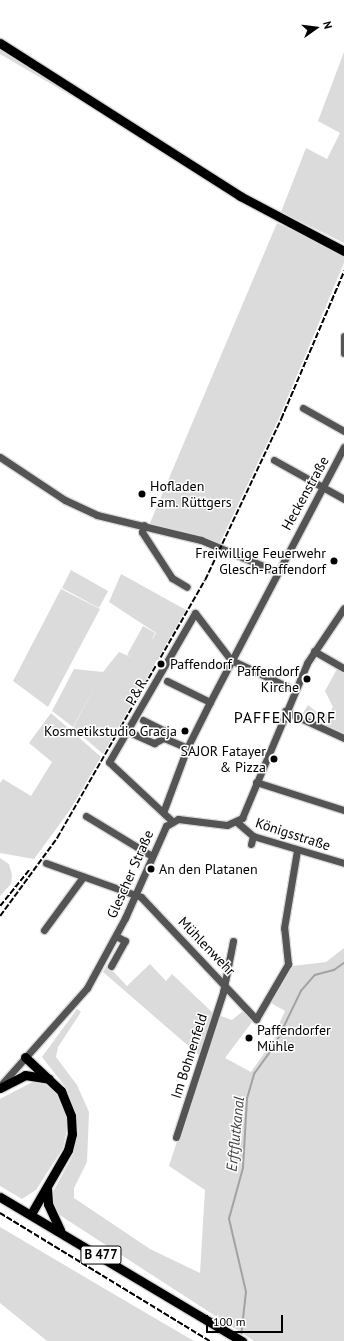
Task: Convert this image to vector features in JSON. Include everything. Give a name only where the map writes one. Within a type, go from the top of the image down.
[{"type":"main road","points":[[0,43],[240,196],[344,251]]},
{"type":"main road","points":[[25,1057],[50,1079],[66,1101],[72,1134],[68,1150],[31,1214]]},
{"type":"main road","points":[[0,1087],[25,1075],[50,1079]]},
{"type":"main road","points":[[47,1188],[48,1204],[61,1231]]},
{"type":"main road","name":"B 477","points":[[0,1197],[61,1231],[242,1341]]},
{"type":"street","points":[[344,336],[344,353]]},
{"type":"street","points":[[303,408],[344,431]]},
{"type":"street","name":"Heckenstraße","points":[[164,810],[187,748],[231,660],[344,447]]},
{"type":"street","points":[[0,457],[82,509],[144,525],[221,548],[278,572]]},
{"type":"street","points":[[274,460],[344,499]]},
{"type":"street","points":[[144,525],[142,532],[172,578],[187,587]]},
{"type":"street","points":[[238,823],[285,710],[314,651],[344,608]]},
{"type":"street","name":"P&R","points":[[164,810],[109,762],[195,613],[231,660]]},
{"type":"street","points":[[314,651],[344,668]]},
{"type":"street","points":[[231,660],[288,687]]},
{"type":"street","points":[[167,681],[210,702]]},
{"type":"street","points":[[285,710],[344,738]]},
{"type":"street","points":[[144,720],[163,730],[164,738]]},
{"type":"street","points":[[127,731],[154,743],[164,738]]},
{"type":"street","points":[[164,738],[187,748]]},
{"type":"street","points":[[256,782],[344,810]]},
{"type":"street","points":[[164,810],[172,821]]},
{"type":"street","points":[[86,816],[152,856]]},
{"type":"street","name":"Glescher Straße","points":[[0,1087],[87,988],[116,936],[136,895],[161,833],[172,821],[238,823]]},
{"type":"street","name":"Königsstraße","points":[[238,823],[253,836],[344,863]]},
{"type":"street","points":[[251,844],[253,836]]},
{"type":"street","name":"Mühlenwehr","points":[[136,895],[225,982],[256,1020],[288,964],[284,928],[297,850]]},
{"type":"street","points":[[46,864],[136,895]]},
{"type":"street","points":[[44,930],[83,877]]},
{"type":"street","name":"Glescher Straße","points":[[111,966],[125,941],[116,936]]},
{"type":"street","name":"Im Bohnenfeld","points":[[176,1137],[225,982],[233,941]]},
{"type":"shaded area","points":[[0,47],[76,95],[75,98],[0,54]]},
{"type":"shaded area","points":[[344,52],[344,243],[281,212],[306,148],[327,159],[340,133],[318,121]]},
{"type":"shaded area","points":[[277,223],[344,254],[344,263],[279,418],[219,545],[150,523]]},
{"type":"shaded area","points":[[71,570],[108,591],[99,608],[62,588]]},
{"type":"shaded area","points":[[121,574],[186,610],[103,754],[73,728],[97,682],[73,727],[52,711],[74,669],[103,672],[119,652],[133,658],[127,655],[143,626],[155,633],[150,643],[156,633],[109,602]]},
{"type":"shaded area","points":[[61,589],[100,609],[48,707],[13,681]]},
{"type":"shaded area","points":[[337,669],[344,672],[344,733],[302,715],[308,705],[318,713],[329,714],[333,707],[325,691]]},
{"type":"shaded area","points":[[51,713],[101,757],[70,810],[34,859],[0,853],[0,783],[3,779],[31,796],[52,762],[29,743]]},
{"type":"shaded area","points":[[0,858],[9,864],[12,875],[11,884],[0,896]]},
{"type":"shaded area","points":[[344,948],[344,1341],[254,1341],[58,1214],[52,1203],[54,1190],[74,1153],[77,1118],[67,1089],[42,1057],[77,1009],[81,1012],[58,1047],[56,1057],[77,1085],[89,1112],[87,1162],[74,1188],[74,1198],[150,1249],[200,1273],[205,1190],[169,1166],[218,1015],[232,1020],[243,1011],[252,1022],[225,1058],[251,1072],[281,1029],[280,1022],[285,1011],[271,1003],[292,966],[326,962]]},
{"type":"shaded area","points":[[150,964],[166,981],[172,974],[214,1014],[200,1056],[103,972],[107,965],[127,986]]},
{"type":"shaded area","points":[[38,1079],[55,1092],[61,1103],[66,1117],[66,1134],[63,1148],[36,1190],[22,1199],[0,1186],[0,1099]]},
{"type":"shaded area","points":[[0,1227],[194,1341],[47,1341],[0,1303]]},
{"type":"waterway","name":"Erftflutkanal","points":[[241,1337],[246,1292],[229,1219],[243,1168],[247,1099],[254,1074],[275,1045],[301,991],[315,975],[334,970],[344,963]]},
{"type":"railway","points":[[0,916],[57,838],[205,580],[281,419],[344,271]]},
{"type":"railway","points":[[0,906],[29,870]]},
{"type":"railway","points":[[0,1213],[210,1341]]},
{"type":"place","name":"Hofladen Fam. Rüttgers","points":[[142,494]]},
{"type":"place","name":"Freiwillige Feuerwehr Glesch-Paffendorf","points":[[334,561]]},
{"type":"place","name":"Paffendorf","points":[[161,664]]},
{"type":"place","name":"Paffendorf Kirche","points":[[307,679]]},
{"type":"place","name":"Kosmetikstudio Gracja","points":[[185,731]]},
{"type":"place","name":"SAJOR Fatayer & Pizza","points":[[274,759]]},
{"type":"place","name":"An den Platanen","points":[[151,869]]},
{"type":"place","name":"Paffendorfer Mühle","points":[[249,1038]]},
{"type":"district","name":"PAFFENDORF","points":[[285,717]]}]
